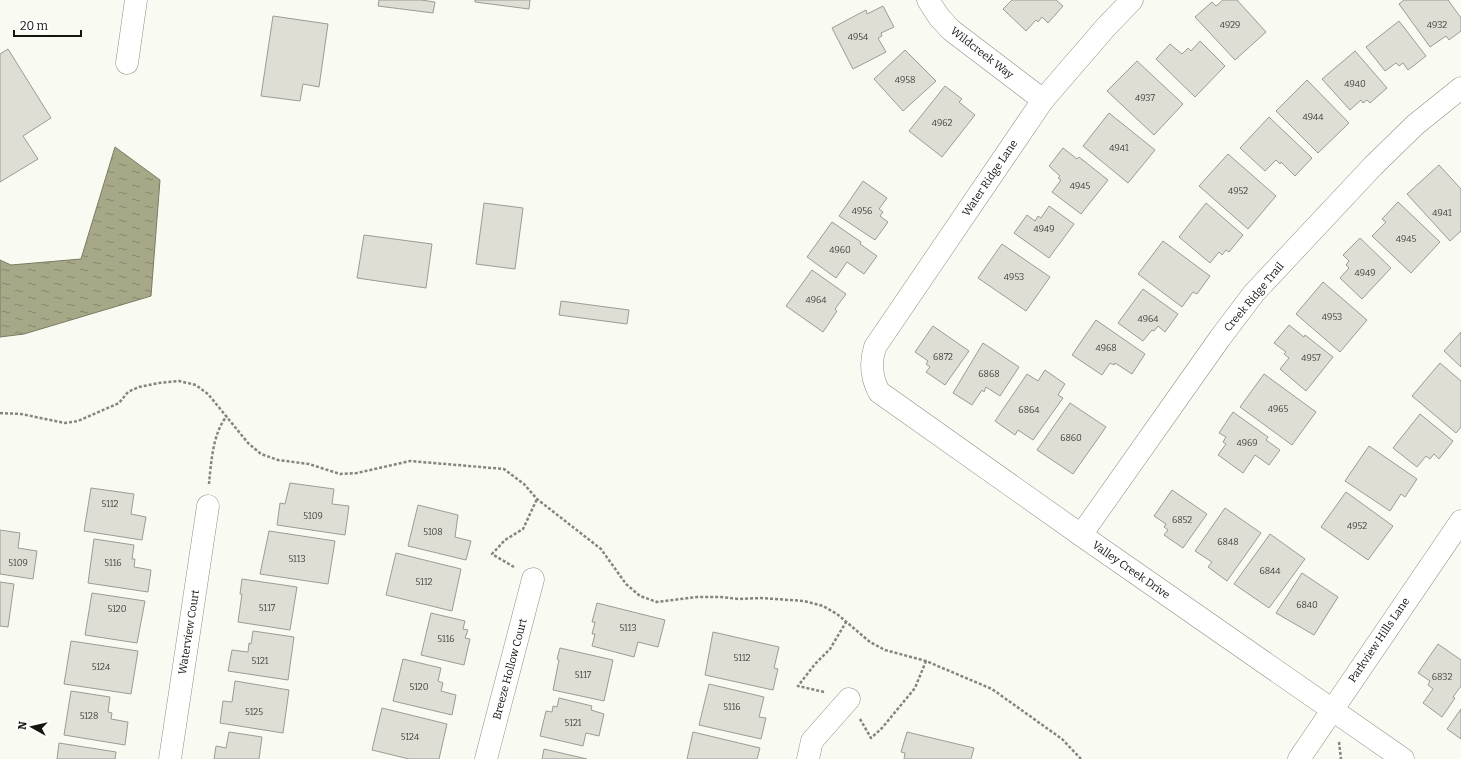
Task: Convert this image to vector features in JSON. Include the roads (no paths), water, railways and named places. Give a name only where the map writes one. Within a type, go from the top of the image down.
[{"type":"street","points":[[126,63],[136,0]]},
{"type":"street","name":"Wildcreek Way","points":[[928,0],[939,17],[951,30],[1043,100]]},
{"type":"street","name":"Water Ridge Lane","points":[[872,370],[871,359],[875,347],[1043,100],[1106,27],[1132,0]]},
{"type":"street","name":"Creek Ridge Trail","points":[[1081,535],[1220,338],[1254,293],[1373,166],[1415,125],[1461,88]]},
{"type":"street","name":"Valley Creek Drive","points":[[872,370],[874,382],[879,392],[1081,535],[1404,759]]},
{"type":"street","name":"Waterview Court","points":[[170,759],[208,506]]},
{"type":"street","name":"Parkview Hills Lane","points":[[1299,759],[1461,521]]},
{"type":"street","name":"Breeze Hollow Court","points":[[486,759],[533,579]]},
{"type":"street","points":[[808,759],[812,741],[849,699]]},
{"type":"water","points":[[115,147],[160,180],[151,296],[24,334],[0,337],[0,260],[11,265],[81,259]]}]
